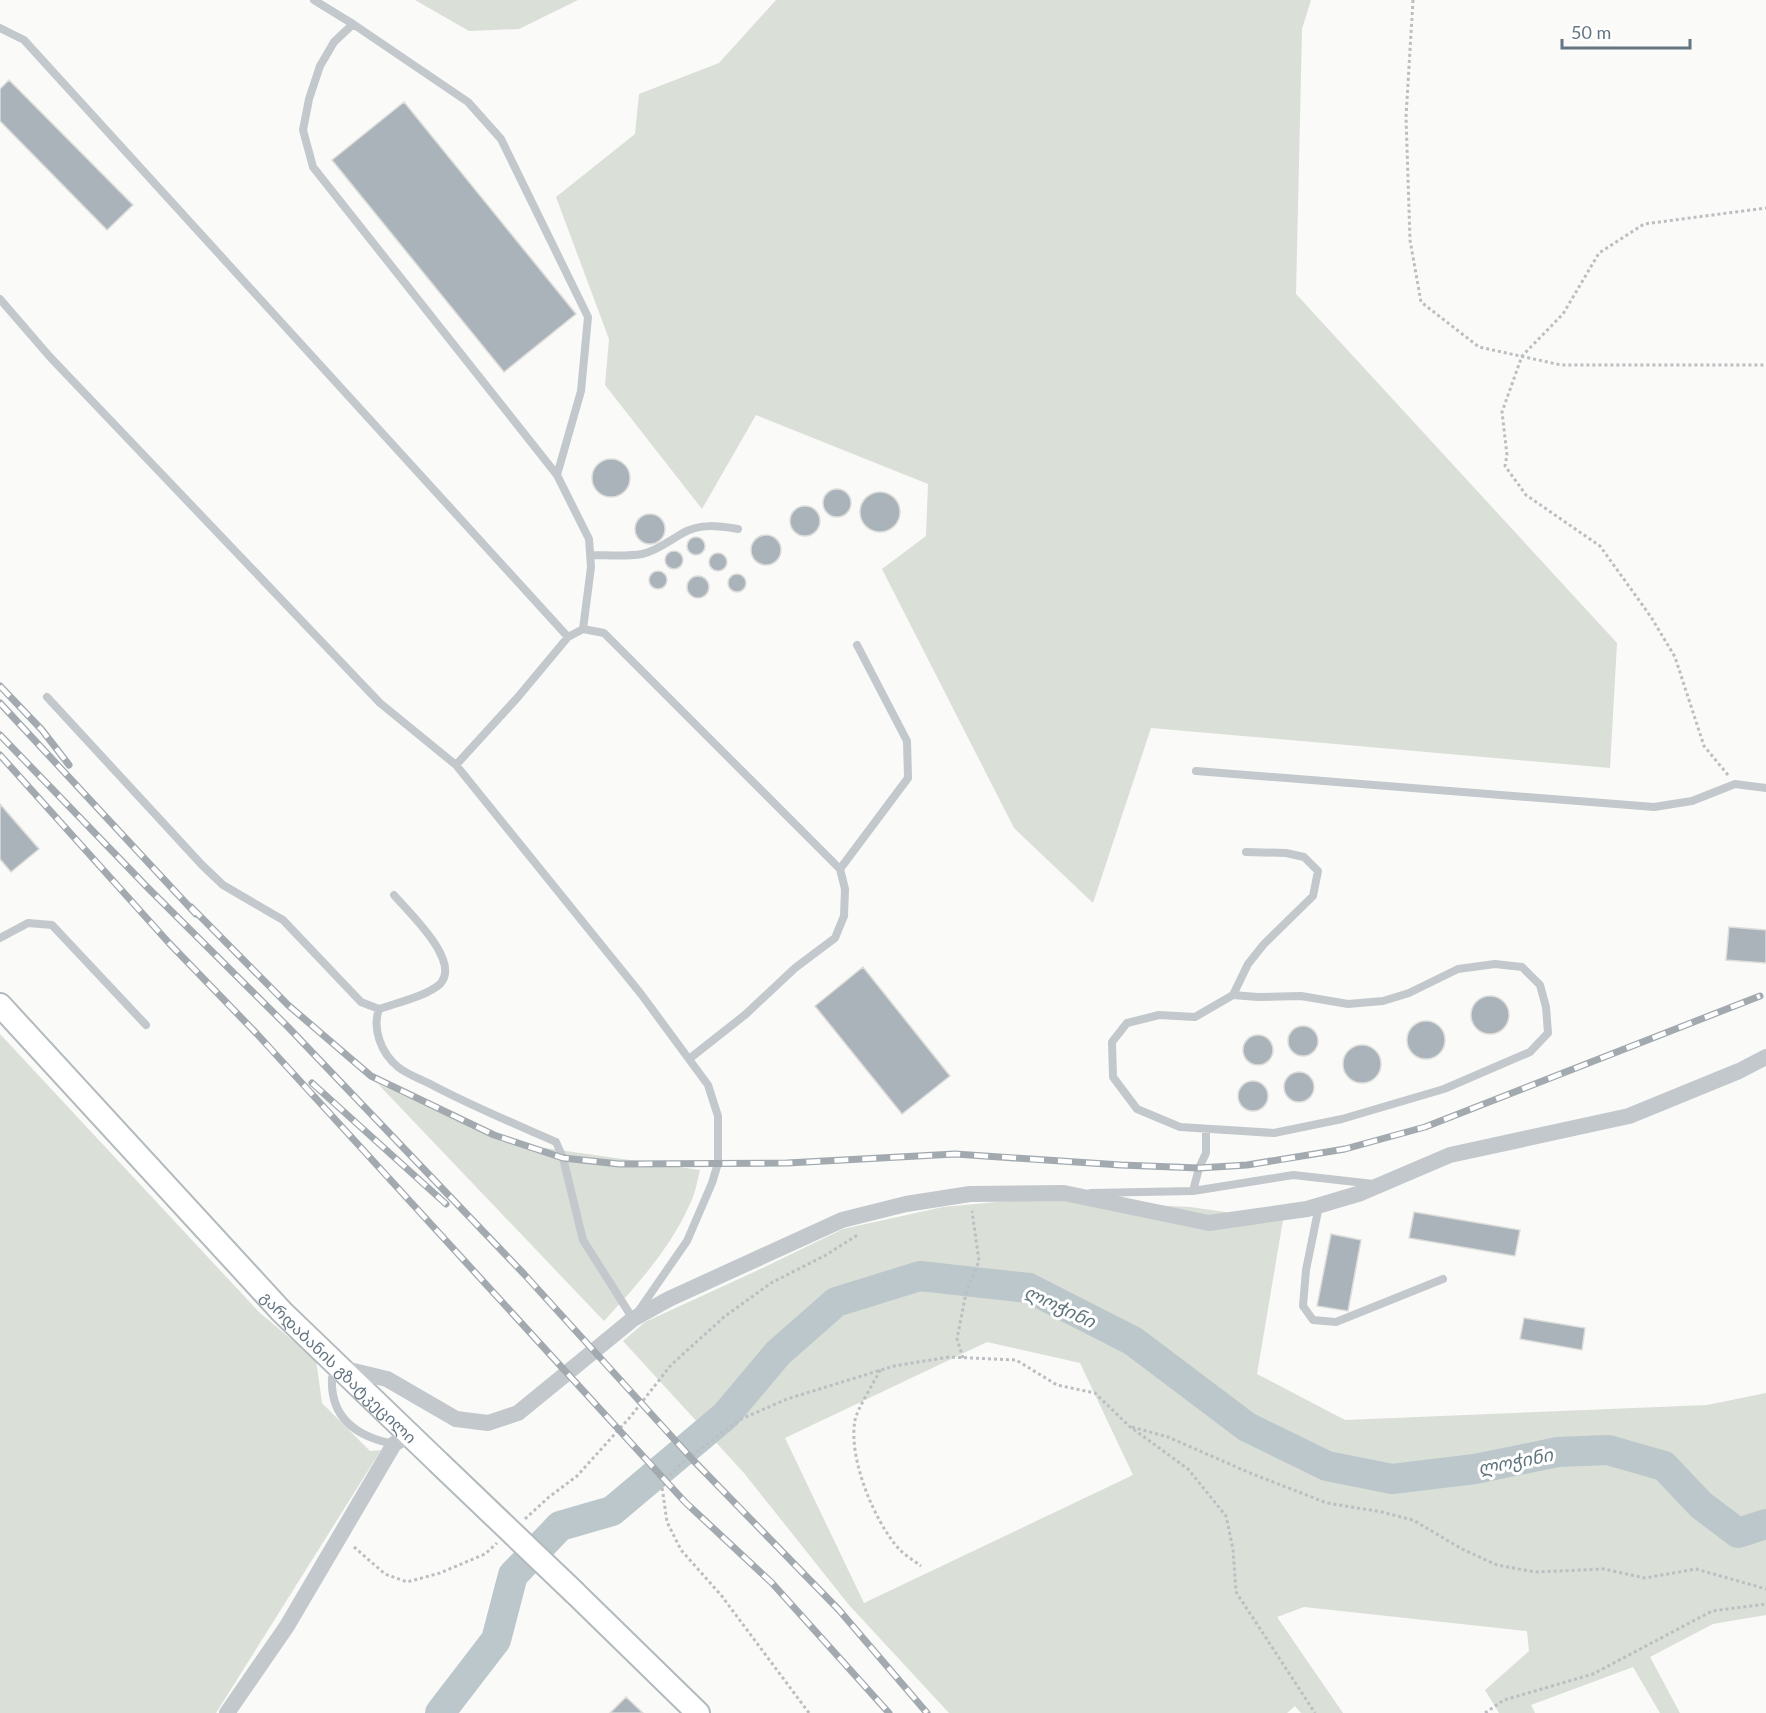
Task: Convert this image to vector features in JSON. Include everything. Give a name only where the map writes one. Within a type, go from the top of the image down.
[{"type":"main road","name":"გარდაბანის გზატკეცილი","points":[[4,1011],[282,1312],[341,1368],[402,1439],[438,1462],[698,1713]]},
{"type":"street","points":[[341,1368],[387,1379],[456,1419],[488,1423],[518,1413],[633,1319],[669,1299],[842,1220],[906,1204],[970,1194],[1064,1193],[1209,1223],[1307,1209],[1361,1193],[1450,1155],[1629,1116],[1739,1071],[1766,1057]]},
{"type":"street","points":[[227,1713],[287,1626],[340,1535],[402,1439]]},
{"type":"lane","points":[[314,0],[468,102],[501,139],[588,317],[581,391],[557,475]]},
{"type":"lane","points":[[353,24],[334,42],[325,58],[309,99],[303,130],[313,167],[557,475],[589,539],[591,567],[583,629]]},
{"type":"lane","points":[[0,28],[24,40],[567,638]]},
{"type":"lane","points":[[0,299],[50,357],[380,703],[456,765],[641,994],[708,1085],[715,1100],[718,1116],[717,1163],[712,1182],[687,1241],[633,1319],[583,1240],[563,1158],[556,1142],[469,1104],[398,1067],[380,1044],[376,1020],[379,1009]]},
{"type":"lane","points":[[590,555],[643,554],[700,526],[738,529]]},
{"type":"lane","points":[[456,765],[518,697],[567,638],[583,629],[604,633],[840,869],[844,890],[844,916],[835,938],[795,968],[746,1014],[689,1059]]},
{"type":"lane","points":[[840,869],[908,778],[907,741],[857,645]]},
{"type":"lane","points":[[47,697],[223,885],[283,920],[362,1002],[379,1009],[430,990],[440,983],[445,975],[440,948],[394,895]]},
{"type":"lane","points":[[1196,771],[1654,807],[1692,801],[1735,784],[1766,788]]},
{"type":"lane","points":[[1233,995],[1301,996],[1348,1004],[1383,1001],[1410,993],[1458,969],[1496,964],[1522,967],[1540,985],[1546,1007],[1548,1033],[1530,1052],[1444,1089],[1354,1115],[1274,1133],[1180,1127],[1137,1109],[1113,1077],[1112,1042],[1127,1023],[1159,1015],[1195,1017],[1233,995],[1248,964],[1264,944],[1313,896],[1318,871],[1304,857],[1286,853],[1246,852]]},
{"type":"lane","points":[[1,934],[28,923],[52,925],[146,1025]]},
{"type":"lane","points":[[1193,1191],[1206,1153],[1206,1130]]},
{"type":"lane","points":[[1064,1193],[1193,1191],[1293,1174],[1382,1185]]},
{"type":"lane","points":[[1319,1205],[1306,1269],[1303,1306],[1313,1320],[1336,1322],[1443,1279]]},
{"type":"lane","points":[[341,1368],[332,1378],[333,1399],[351,1427],[372,1439],[402,1439]]},
{"type":"path","points":[[1413,0],[1406,117],[1410,240],[1421,302],[1479,347],[1561,365],[1766,365]]},
{"type":"path","points":[[1735,784],[1704,746],[1674,657],[1645,609],[1600,546],[1526,495],[1505,466],[1507,454],[1502,412],[1522,356],[1563,314],[1599,253],[1644,224],[1766,208]]},
{"type":"path","points":[[963,1358],[957,1339],[966,1293],[979,1260],[970,1194]]},
{"type":"path","points":[[517,1526],[577,1476],[631,1416],[671,1365],[724,1317],[771,1283],[826,1255],[866,1230]]},
{"type":"path","points":[[809,1713],[721,1595],[681,1550],[667,1522],[662,1487],[677,1467],[739,1420],[787,1399],[880,1370],[949,1358],[1016,1360],[1056,1385],[1095,1393],[1129,1426],[1188,1469],[1226,1516],[1233,1549],[1236,1592],[1315,1713]]},
{"type":"path","points":[[880,1370],[855,1418],[855,1443],[860,1469],[876,1516],[900,1549],[921,1566]]},
{"type":"path","points":[[1129,1426],[1168,1437],[1224,1463],[1327,1503],[1382,1512],[1413,1520],[1462,1549],[1497,1565],[1535,1572],[1604,1569],[1645,1578],[1696,1569],[1766,1589]]},
{"type":"path","points":[[340,1535],[385,1574],[407,1582],[440,1573],[485,1554],[501,1540]]},
{"type":"path","points":[[1485,1713],[1504,1700],[1593,1674],[1712,1611],[1766,1604]]},
{"type":"shaded area","points":[[415,0],[578,0],[519,29],[469,31]]},
{"type":"shaded area","points":[[776,0],[1311,0],[1302,29],[1296,294],[1617,643],[1610,768],[1151,728],[1093,903],[1014,828],[882,569],[926,536],[928,484],[756,415],[702,509],[605,385],[609,339],[556,197],[635,134],[639,94],[719,63]]},
{"type":"shaded area","points":[[0,1034],[259,1312],[316,1360],[322,1403],[370,1451],[381,1450],[216,1713],[0,1713]]},
{"type":"shaded area","points":[[378,1084],[503,1142],[700,1170],[693,1197],[681,1222],[662,1252],[604,1321]]},
{"type":"shaded area","points":[[1028,1199],[1190,1207],[1283,1220],[1257,1374],[1345,1420],[1707,1405],[1766,1393],[1766,1615],[1713,1624],[1650,1657],[1680,1713],[1660,1713],[1633,1667],[1531,1705],[1535,1713],[1499,1713],[1485,1690],[1529,1651],[1527,1631],[1304,1607],[1277,1617],[1343,1713],[1301,1713],[1295,1706],[1287,1713],[949,1713],[849,1605],[744,1473],[623,1341],[645,1322],[843,1229],[943,1207]],"holes":[[[987,1342],[1080,1363],[1133,1475],[864,1603],[785,1438]]]},
{"type":"building","points":[[9,80],[133,205],[107,230],[0,121],[0,89]]},
{"type":"building","points":[[404,102],[576,314],[504,372],[332,160]]},
{"type":"building","points":[[611,459],[625,464],[630,478],[625,492],[611,497],[597,492],[592,478],[597,464]]},
{"type":"building","points":[[837,489],[847,493],[851,503],[847,513],[837,517],[827,513],[823,503],[827,493]]},
{"type":"building","points":[[880,492],[888,493],[894,498],[899,504],[899,520],[894,526],[888,531],[880,532],[872,531],[866,526],[861,520],[860,512],[861,504],[866,498],[872,493]]},
{"type":"building","points":[[805,506],[811,507],[819,515],[819,527],[811,535],[805,536],[799,535],[791,527],[790,521],[791,515],[799,507]]},
{"type":"building","points":[[650,514],[656,515],[664,523],[664,535],[656,543],[650,544],[644,543],[636,535],[635,529],[636,523],[644,515]]},
{"type":"building","points":[[766,535],[772,536],[780,544],[780,556],[772,564],[766,565],[760,564],[752,556],[751,550],[752,544],[760,536]]},
{"type":"building","points":[[696,537],[702,540],[705,546],[702,552],[696,555],[690,552],[687,546],[690,540]]},
{"type":"building","points":[[674,551],[680,554],[683,560],[680,566],[674,569],[668,566],[665,560],[668,554]]},
{"type":"building","points":[[718,553],[724,556],[727,562],[724,568],[718,571],[712,568],[709,562],[712,556]]},
{"type":"building","points":[[658,571],[664,574],[667,580],[664,586],[658,589],[652,586],[649,580],[652,574]]},
{"type":"building","points":[[737,574],[743,577],[746,583],[743,589],[737,592],[731,589],[728,583],[731,577]]},
{"type":"building","points":[[698,576],[706,579],[709,587],[706,595],[698,598],[690,595],[687,587],[690,579]]},
{"type":"building","points":[[0,804],[39,849],[11,872],[0,859]]},
{"type":"building","points":[[1729,927],[1766,930],[1766,963],[1726,960]]},
{"type":"building","points":[[863,967],[950,1076],[902,1114],[815,1006]]},
{"type":"building","points":[[1490,996],[1497,997],[1503,1002],[1508,1008],[1508,1022],[1503,1028],[1497,1033],[1490,1034],[1483,1033],[1477,1028],[1472,1022],[1471,1015],[1472,1008],[1477,1002],[1483,997]]},
{"type":"building","points":[[1426,1021],[1433,1022],[1439,1027],[1444,1033],[1444,1047],[1439,1053],[1433,1058],[1426,1059],[1419,1058],[1413,1053],[1408,1047],[1407,1040],[1408,1033],[1413,1027],[1419,1022]]},
{"type":"building","points":[[1303,1026],[1313,1031],[1318,1041],[1313,1051],[1303,1056],[1293,1051],[1288,1041],[1293,1031]]},
{"type":"building","points":[[1258,1035],[1264,1036],[1272,1044],[1272,1056],[1264,1064],[1258,1065],[1252,1064],[1244,1056],[1243,1050],[1244,1044],[1252,1036]]},
{"type":"building","points":[[1362,1045],[1369,1046],[1375,1051],[1380,1057],[1380,1071],[1375,1077],[1369,1082],[1362,1083],[1355,1082],[1349,1077],[1344,1071],[1343,1064],[1344,1057],[1349,1051],[1355,1046]]},
{"type":"building","points":[[1299,1072],[1305,1073],[1313,1081],[1313,1093],[1305,1101],[1299,1102],[1293,1101],[1285,1093],[1284,1087],[1285,1081],[1293,1073]]},
{"type":"building","points":[[1253,1081],[1259,1082],[1267,1090],[1267,1102],[1259,1110],[1253,1111],[1247,1110],[1239,1102],[1238,1096],[1239,1090],[1247,1082]]},
{"type":"building","points":[[1414,1212],[1520,1230],[1515,1256],[1409,1238]]},
{"type":"building","points":[[1331,1234],[1361,1240],[1348,1311],[1317,1306]]},
{"type":"building","points":[[1524,1318],[1585,1328],[1582,1350],[1520,1339]]},
{"type":"building","points":[[626,1697],[643,1713],[610,1713]]},
{"type":"waterway","name":"ლოჭინი","points":[[440,1713],[496,1640],[513,1575],[560,1526],[612,1511],[726,1415],[778,1353],[836,1302],[920,1276],[1029,1288],[1133,1341],[1247,1427],[1327,1466],[1392,1479],[1475,1469],[1558,1452],[1608,1450],[1664,1466],[1701,1505],[1738,1533],[1766,1524]]},
{"type":"railway","points":[[0,686],[42,730],[69,765]]},
{"type":"railway","points":[[0,703],[196,914]]},
{"type":"railway","points":[[0,735],[147,887],[288,1027],[524,1274],[693,1460],[839,1610],[927,1713]]},
{"type":"railway","points":[[0,755],[169,943],[257,1034],[685,1502],[772,1583],[889,1713]]},
{"type":"railway","points":[[191,907],[288,1005],[371,1076],[494,1135],[563,1158],[619,1164],[787,1163],[955,1154],[1199,1168],[1247,1165],[1345,1149],[1425,1127],[1760,996]]},
{"type":"railway","points":[[312,1083],[446,1204]]}]
